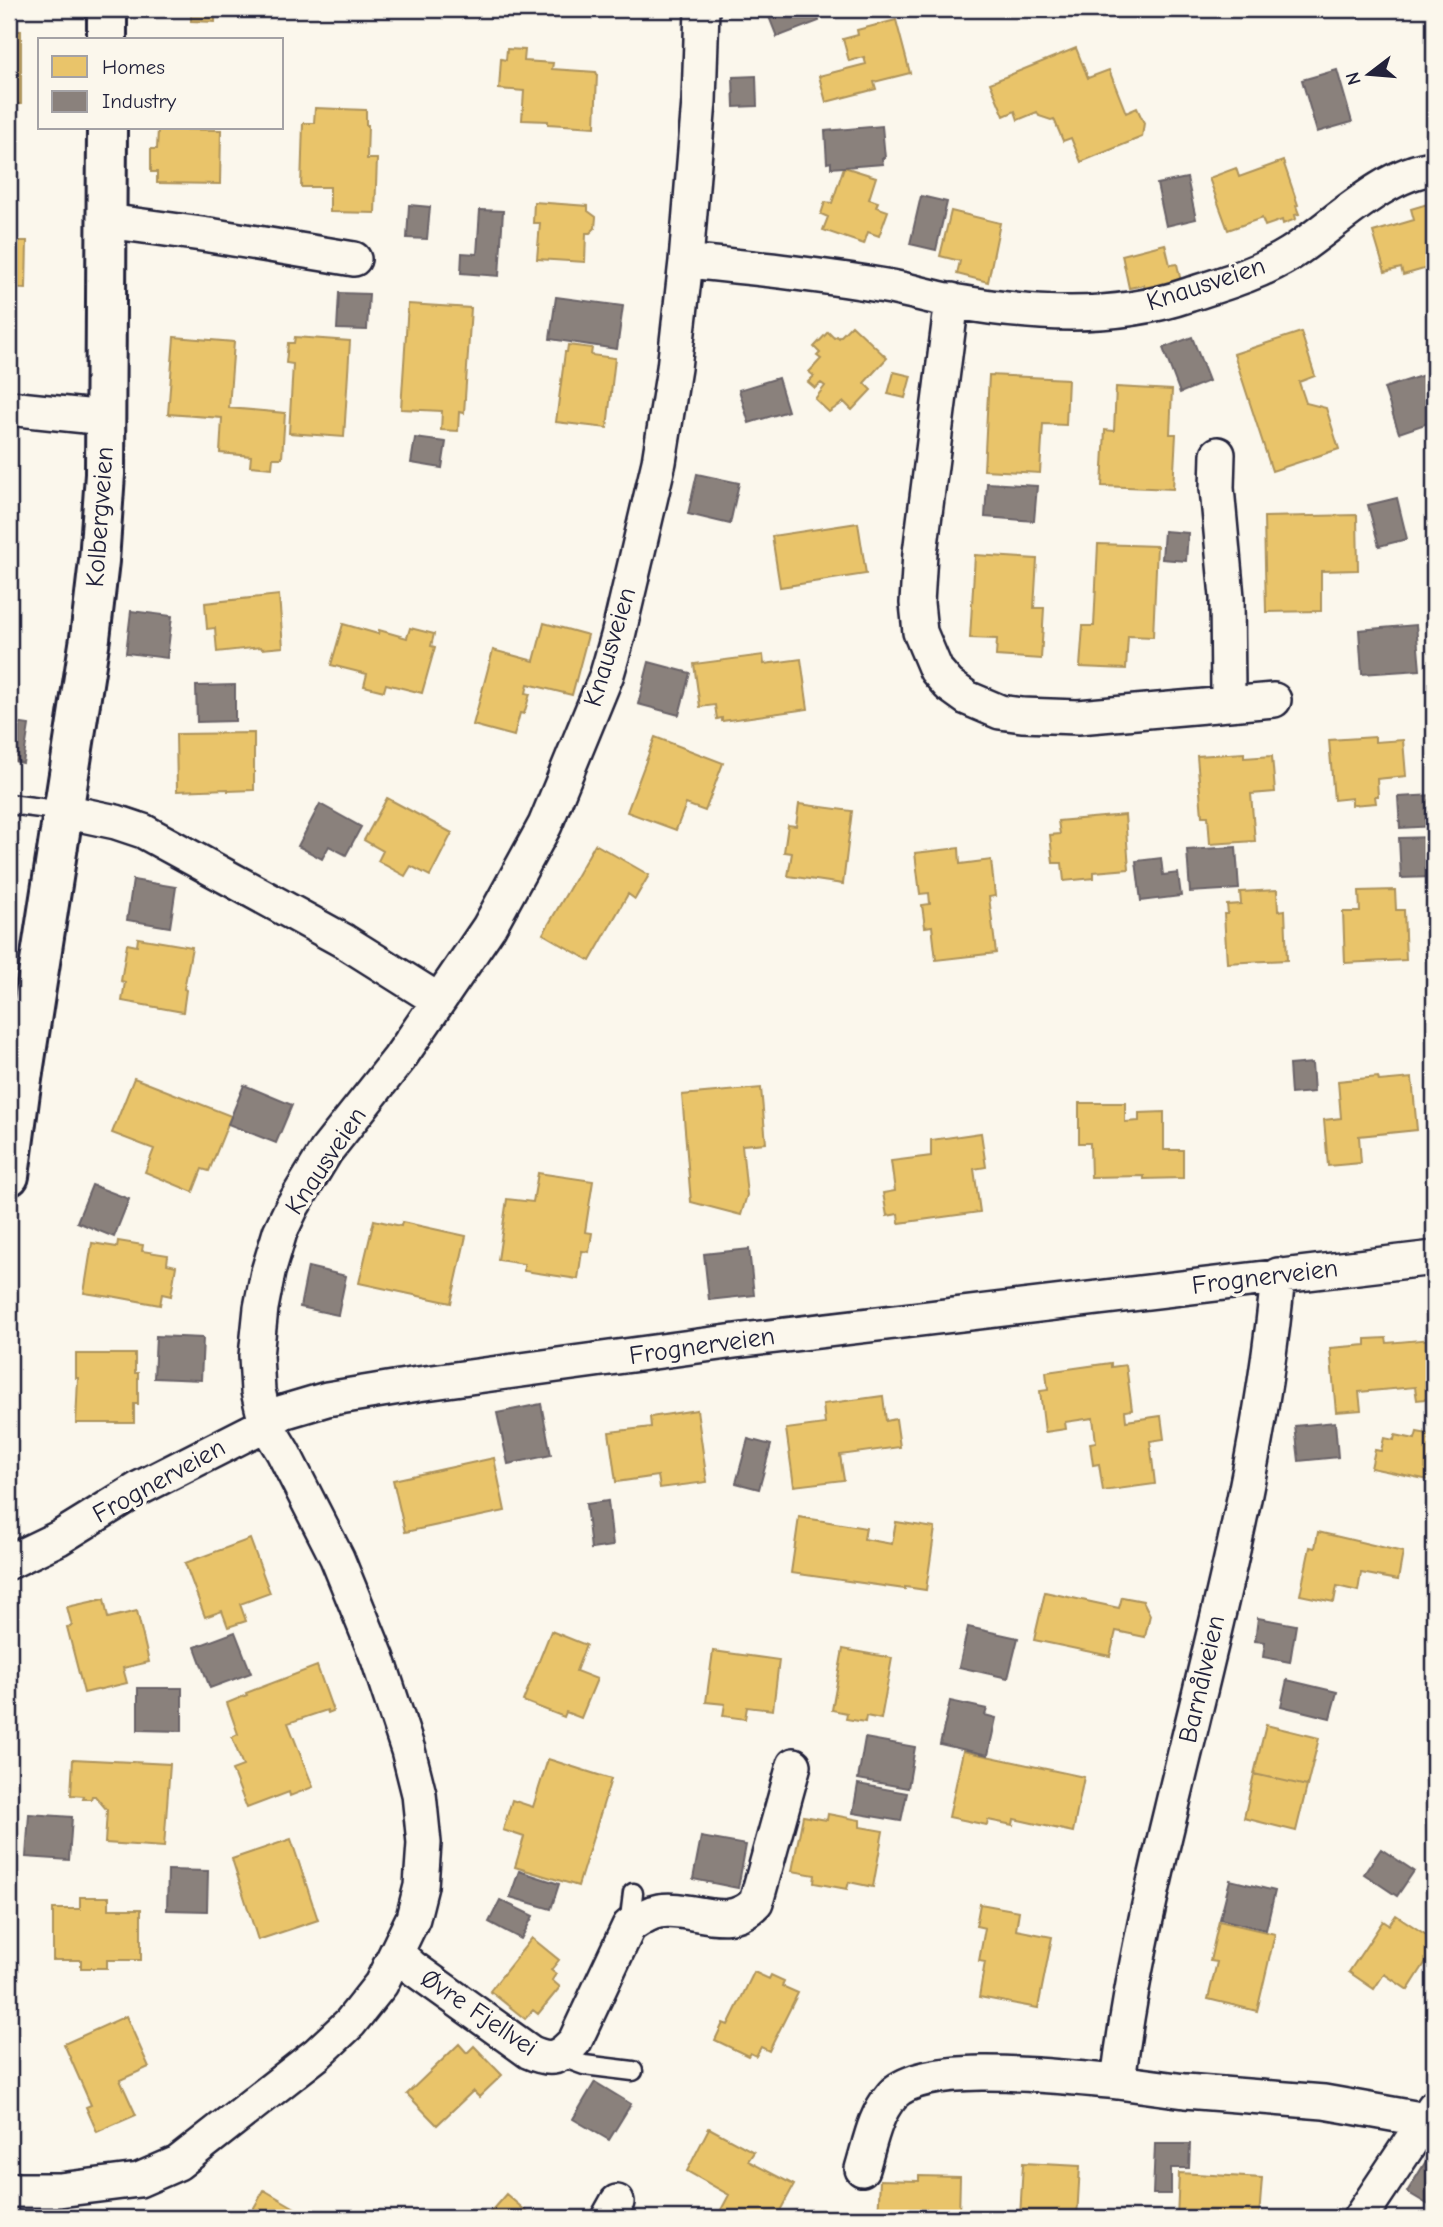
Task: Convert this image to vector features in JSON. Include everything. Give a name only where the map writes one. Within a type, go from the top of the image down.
[{"type":"street","points":[[107,9],[107,38]]},
{"type":"street","name":"Knausveien","points":[[267,1424],[258,1391],[256,1356],[266,1284],[280,1232],[326,1151],[399,1059],[489,927],[545,825],[607,674],[659,462],[674,368],[699,101],[702,9]]},
{"type":"street","name":"Kolbergveien","points":[[9,1176],[90,638],[99,561],[105,474],[107,130]]},
{"type":"street","name":"Knausveien","points":[[686,261],[820,276],[1029,312],[1083,313],[1126,309],[1185,296],[1268,266],[1290,254],[1364,200],[1402,177],[1434,168]]},
{"type":"street","points":[[107,221],[355,259]]},
{"type":"street","points":[[952,300],[920,553],[917,603],[920,632],[936,670],[949,685],[967,698],[1000,712],[1022,715],[1078,718],[1274,699]]},
{"type":"street","points":[[9,408],[105,418]]},
{"type":"street","points":[[1218,454],[1217,488],[1227,597],[1227,703]]},
{"type":"street","points":[[64,811],[143,831],[344,941],[438,1000]]},
{"type":"street","name":"Frognerveien","points":[[9,1562],[59,1538],[140,1488],[267,1424],[283,1412],[327,1399],[734,1340],[1434,1258]]},
{"type":"street","name":"Barnålveien","points":[[1118,2082],[1125,2018],[1140,1939],[1230,1559],[1263,1401],[1278,1275]]},
{"type":"street","name":"Øvre Fjellvei","points":[[9,2190],[59,2190],[139,2180],[178,2162],[317,2054],[350,2023],[381,1984],[413,1918],[421,1886],[424,1843],[419,1794],[408,1750],[378,1659],[337,1558],[267,1424]]},
{"type":"street","points":[[629,1926],[646,1915],[661,1910],[723,1917],[748,1910],[756,1902],[794,1765]]},
{"type":"street","name":"Øvre Fjellvei","points":[[397,1953],[413,1968],[530,2052],[543,2058],[565,2053],[575,2041],[629,1926]]},
{"type":"street","points":[[862,2169],[879,2112],[894,2094],[904,2085],[929,2078],[966,2073],[1118,2082],[1185,2091],[1430,2114],[1360,2218]]},
{"type":"lane","points":[[9,804],[64,811]]},
{"type":"lane","points":[[629,1926],[633,1894]]},
{"type":"lane","points":[[559,2056],[584,2065],[633,2071]]},
{"type":"building: Homes","points":[[161,9],[246,9],[246,14],[215,13],[215,22],[191,21],[191,12]]},
{"type":"building: Homes","points":[[896,20],[910,73],[874,82],[876,89],[826,102],[819,76],[866,64],[864,57],[849,61],[843,39],[858,35],[857,30]]},
{"type":"building: Homes","points":[[9,31],[21,31],[21,104],[9,104]]},
{"type":"building: Homes","points":[[1076,48],[1088,78],[1109,70],[1126,113],[1137,108],[1144,123],[1142,137],[1081,162],[1071,138],[1063,141],[1054,119],[1039,116],[1037,112],[1018,120],[1015,111],[1004,116],[990,83]]},
{"type":"building: Homes","points":[[507,49],[525,50],[524,61],[553,63],[552,69],[596,72],[595,127],[522,120],[524,91],[499,89],[501,59],[506,60]]},
{"type":"building: Homes","points":[[315,108],[366,110],[367,159],[377,159],[375,213],[330,212],[330,187],[301,187],[303,123],[314,123]]},
{"type":"building: Homes","points":[[158,130],[221,130],[220,184],[157,183],[157,172],[151,172],[151,149],[157,149]]},
{"type":"building: Homes","points":[[1283,161],[1298,205],[1299,214],[1295,215],[1296,219],[1283,224],[1282,220],[1265,226],[1262,218],[1228,230],[1209,178],[1236,168],[1239,177]]},
{"type":"building: Homes","points":[[844,167],[876,177],[869,199],[878,202],[876,207],[888,211],[879,236],[868,232],[864,244],[823,230],[828,217],[821,214],[825,202],[832,203]]},
{"type":"building: Homes","points":[[534,202],[588,206],[588,211],[596,217],[595,228],[586,233],[585,262],[537,259],[540,223],[533,223]]},
{"type":"building: Homes","points":[[1434,202],[1434,252],[1429,254],[1431,267],[1403,275],[1401,268],[1385,272],[1373,232],[1414,220],[1411,209]]},
{"type":"building: Homes","points":[[951,211],[1000,223],[988,282],[957,274],[960,261],[940,256]]},
{"type":"building: Homes","points":[[9,237],[11,241],[27,241],[26,289],[9,288]]},
{"type":"building: Homes","points":[[1165,244],[1170,265],[1177,264],[1182,286],[1146,294],[1144,285],[1129,288],[1122,255]]},
{"type":"building: Homes","points":[[408,304],[471,308],[464,413],[459,412],[458,431],[441,430],[442,411],[401,409]]},
{"type":"building: Homes","points":[[852,325],[887,358],[864,383],[871,390],[852,410],[844,402],[829,412],[815,399],[825,386],[821,383],[815,388],[808,382],[814,376],[809,372],[821,359],[817,356],[820,353],[814,347],[828,332],[834,338],[839,338]]},
{"type":"building: Homes","points":[[1301,332],[1315,376],[1299,382],[1306,403],[1326,408],[1339,449],[1272,471],[1234,354]]},
{"type":"building: Homes","points":[[174,337],[234,342],[229,408],[285,413],[282,458],[273,458],[272,468],[250,466],[251,456],[220,453],[222,418],[168,414]]},
{"type":"building: Homes","points":[[295,337],[350,341],[344,437],[289,433],[293,364],[286,363],[288,343],[294,343]]},
{"type":"building: Homes","points":[[568,345],[592,348],[591,355],[615,358],[607,428],[556,422]]},
{"type":"building: Homes","points":[[894,372],[911,376],[905,398],[888,394]]},
{"type":"building: Homes","points":[[989,375],[1068,379],[1066,425],[1043,424],[1040,473],[984,470]]},
{"type":"building: Homes","points":[[1116,387],[1172,390],[1170,434],[1176,434],[1173,489],[1102,486],[1105,430],[1114,431]]},
{"type":"building: Homes","points":[[1357,515],[1358,570],[1321,571],[1321,611],[1266,612],[1264,517]]},
{"type":"building: Homes","points":[[858,523],[866,574],[780,587],[772,536]]},
{"type":"building: Homes","points":[[1098,544],[1157,546],[1153,637],[1128,636],[1126,669],[1080,667],[1083,626],[1094,626]]},
{"type":"building: Homes","points":[[975,555],[1037,559],[1034,608],[1044,608],[1041,659],[996,656],[997,639],[970,638]]},
{"type":"building: Homes","points":[[279,595],[283,647],[217,652],[215,628],[207,629],[205,603]]},
{"type":"building: Homes","points":[[544,623],[588,635],[572,695],[528,684],[526,693],[530,694],[524,714],[520,713],[514,736],[473,725],[493,650],[534,661]]},
{"type":"building: Homes","points":[[343,624],[378,634],[379,630],[407,638],[410,628],[434,634],[431,646],[435,647],[422,693],[386,684],[384,691],[364,686],[367,674],[331,665]]},
{"type":"building: Homes","points":[[763,655],[764,664],[801,659],[808,709],[722,721],[722,718],[717,719],[715,705],[700,707],[694,664]]},
{"type":"building: Homes","points":[[254,733],[254,790],[177,791],[176,734]]},
{"type":"building: Homes","points":[[655,737],[723,763],[705,811],[686,804],[676,830],[627,812]]},
{"type":"building: Homes","points":[[1375,737],[1375,742],[1403,740],[1406,776],[1377,779],[1376,803],[1352,805],[1352,798],[1334,800],[1329,740]]},
{"type":"building: Homes","points":[[1244,753],[1244,758],[1272,756],[1275,792],[1251,794],[1255,841],[1210,844],[1208,816],[1202,816],[1197,756]]},
{"type":"building: Homes","points":[[387,798],[452,833],[430,876],[411,866],[405,876],[378,861],[383,851],[364,840]]},
{"type":"building: Homes","points":[[799,804],[852,811],[843,884],[788,876],[792,853],[784,852],[788,825],[796,826]]},
{"type":"building: Homes","points":[[1125,815],[1129,869],[1094,872],[1094,878],[1064,881],[1062,863],[1053,863],[1050,835],[1060,834],[1058,821]]},
{"type":"building: Homes","points":[[595,844],[649,875],[635,899],[628,894],[590,961],[543,934]]},
{"type":"building: Homes","points":[[959,848],[960,864],[991,860],[995,896],[989,897],[996,953],[936,960],[932,926],[925,927],[922,905],[930,904],[929,893],[920,894],[915,853]]},
{"type":"building: Homes","points":[[1277,890],[1278,911],[1285,910],[1287,960],[1227,963],[1224,914],[1228,914],[1227,905],[1241,904],[1240,892]]},
{"type":"building: Homes","points":[[1395,890],[1396,910],[1404,910],[1406,960],[1345,963],[1343,912],[1360,912],[1359,891]]},
{"type":"building: Homes","points":[[138,938],[192,947],[184,989],[183,1012],[122,1001],[125,982],[121,981],[127,944],[137,946]]},
{"type":"building: Homes","points":[[1378,1077],[1379,1081],[1412,1078],[1417,1130],[1359,1136],[1361,1163],[1328,1166],[1324,1120],[1341,1118],[1338,1081]]},
{"type":"building: Homes","points":[[134,1078],[231,1116],[209,1171],[202,1169],[193,1192],[145,1172],[154,1149],[112,1133]]},
{"type":"building: Homes","points":[[761,1088],[766,1143],[742,1145],[747,1195],[741,1215],[691,1202],[682,1095]]},
{"type":"building: Homes","points":[[1079,1103],[1125,1103],[1125,1122],[1139,1121],[1139,1113],[1164,1112],[1164,1150],[1183,1150],[1183,1178],[1091,1177],[1090,1143],[1079,1143]]},
{"type":"building: Homes","points":[[981,1133],[986,1167],[974,1169],[980,1212],[899,1223],[898,1214],[887,1216],[883,1193],[895,1191],[891,1161],[931,1156],[931,1140]]},
{"type":"building: Homes","points":[[538,1173],[593,1181],[585,1232],[592,1233],[589,1252],[582,1251],[578,1279],[524,1271],[524,1264],[498,1260],[507,1199],[533,1202]]},
{"type":"building: Homes","points":[[374,1220],[401,1226],[402,1222],[466,1236],[451,1303],[359,1283]]},
{"type":"building: Homes","points":[[118,1241],[143,1245],[142,1251],[168,1255],[167,1264],[176,1266],[171,1296],[162,1294],[160,1305],[84,1293],[92,1243],[117,1247]]},
{"type":"building: Homes","points":[[1386,1338],[1387,1343],[1432,1339],[1434,1398],[1417,1400],[1415,1387],[1359,1392],[1361,1410],[1336,1412],[1330,1348],[1366,1345],[1366,1339]]},
{"type":"building: Homes","points":[[76,1354],[135,1354],[138,1404],[134,1404],[134,1423],[76,1423]]},
{"type":"building: Homes","points":[[1111,1363],[1111,1367],[1126,1365],[1132,1410],[1125,1411],[1126,1421],[1161,1416],[1164,1439],[1150,1441],[1155,1484],[1103,1491],[1099,1464],[1093,1465],[1090,1443],[1096,1442],[1093,1418],[1065,1422],[1066,1429],[1045,1432],[1040,1391],[1048,1390],[1046,1372]]},
{"type":"building: Homes","points":[[883,1396],[886,1421],[896,1419],[900,1447],[840,1455],[844,1480],[794,1486],[786,1429],[825,1424],[823,1404]]},
{"type":"building: Homes","points":[[697,1410],[707,1482],[660,1488],[658,1476],[616,1482],[609,1432],[651,1427],[650,1417]]},
{"type":"building: Homes","points":[[1417,1432],[1434,1435],[1434,1481],[1371,1468],[1375,1450],[1381,1451],[1384,1438],[1394,1440],[1395,1435],[1415,1439]]},
{"type":"building: Homes","points":[[494,1458],[505,1511],[405,1532],[393,1480]]},
{"type":"building: Homes","points":[[799,1517],[866,1528],[864,1539],[892,1544],[896,1522],[935,1528],[926,1590],[791,1573]]},
{"type":"building: Homes","points":[[1318,1532],[1403,1552],[1398,1580],[1361,1573],[1358,1591],[1337,1586],[1334,1602],[1300,1595],[1310,1547],[1315,1548]]},
{"type":"building: Homes","points":[[250,1539],[270,1593],[240,1604],[246,1621],[228,1627],[222,1611],[205,1617],[185,1563]]},
{"type":"building: Homes","points":[[1045,1592],[1119,1608],[1122,1597],[1143,1601],[1150,1615],[1145,1637],[1116,1631],[1110,1656],[1034,1640]]},
{"type":"building: Homes","points":[[104,1599],[108,1618],[137,1611],[149,1662],[123,1668],[127,1683],[84,1693],[67,1627],[72,1626],[67,1607]]},
{"type":"building: Homes","points":[[551,1631],[586,1645],[576,1671],[597,1679],[581,1718],[566,1712],[564,1717],[523,1701]]},
{"type":"building: Homes","points":[[843,1649],[892,1658],[881,1719],[866,1716],[865,1722],[846,1719],[847,1713],[832,1710]]},
{"type":"building: Homes","points":[[713,1651],[779,1660],[773,1710],[747,1707],[745,1719],[723,1716],[725,1704],[706,1702]]},
{"type":"building: Homes","points":[[317,1666],[333,1711],[328,1713],[327,1710],[288,1723],[313,1787],[290,1796],[289,1792],[247,1808],[232,1770],[243,1766],[232,1737],[238,1734],[227,1703]]},
{"type":"building: Homes","points":[[1266,1725],[1319,1738],[1307,1786],[1254,1774]]},
{"type":"building: Homes","points":[[963,1751],[1084,1777],[1073,1832],[1014,1819],[1013,1825],[988,1820],[987,1825],[949,1817]]},
{"type":"building: Homes","points":[[73,1759],[170,1764],[164,1847],[105,1843],[107,1810],[95,1796],[83,1799],[84,1796],[71,1795]]},
{"type":"building: Homes","points":[[548,1759],[611,1779],[578,1886],[515,1867],[524,1837],[503,1830],[512,1800],[533,1807]]},
{"type":"building: Homes","points":[[1254,1774],[1307,1786],[1296,1831],[1244,1818]]},
{"type":"building: Homes","points":[[828,1814],[860,1820],[860,1827],[883,1831],[873,1887],[849,1882],[847,1889],[814,1883],[815,1875],[792,1871],[803,1816],[827,1820]]},
{"type":"building: Homes","points":[[291,1839],[318,1920],[258,1940],[232,1859]]},
{"type":"building: Homes","points":[[80,1897],[109,1897],[109,1909],[141,1909],[141,1960],[107,1960],[107,1968],[81,1968],[81,1960],[53,1960],[53,1909],[80,1909]]},
{"type":"building: Homes","points":[[980,1904],[1019,1911],[1016,1930],[1052,1937],[1038,2008],[979,1997],[985,1962],[979,1961],[985,1928],[976,1926]]},
{"type":"building: Homes","points":[[1396,1915],[1434,1940],[1434,1949],[1408,1990],[1384,1974],[1374,1989],[1349,1972],[1383,1921],[1389,1925]]},
{"type":"building: Homes","points":[[1219,1921],[1275,1934],[1257,2011],[1208,1999],[1217,1962],[1210,1961]]},
{"type":"building: Homes","points":[[532,1938],[559,1960],[551,1970],[556,1974],[552,1980],[560,1987],[538,2014],[533,2010],[525,2019],[490,1991]]},
{"type":"building: Homes","points":[[754,1972],[769,1979],[771,1975],[784,1981],[782,1986],[798,1993],[769,2051],[761,2047],[756,2056],[750,2053],[748,2056],[715,2040],[723,2023],[728,2025]]},
{"type":"building: Homes","points":[[126,2016],[149,2067],[120,2080],[136,2115],[97,2132],[86,2107],[91,2105],[64,2044]]},
{"type":"building: Homes","points":[[459,2044],[467,2053],[474,2046],[502,2075],[479,2097],[473,2091],[437,2125],[407,2094]]},
{"type":"building: Homes","points":[[709,2128],[754,2152],[748,2161],[794,2185],[776,2218],[729,2218],[730,2216],[721,2210],[729,2195],[687,2171]]},
{"type":"building: Homes","points":[[1023,2163],[1080,2166],[1077,2218],[1020,2218]]},
{"type":"building: Homes","points":[[1179,2173],[1262,2178],[1259,2218],[1177,2218]]},
{"type":"building: Homes","points":[[919,2176],[960,2177],[959,2218],[878,2218],[880,2180],[919,2181]]},
{"type":"building: Homes","points":[[264,2190],[312,2218],[248,2218]]},
{"type":"building: Homes","points":[[506,2194],[534,2218],[485,2218]]},
{"type":"building: Industry","points":[[766,9],[815,9],[819,21],[777,37]]},
{"type":"building: Industry","points":[[1337,70],[1352,122],[1317,132],[1302,80]]},
{"type":"building: Industry","points":[[756,76],[757,106],[734,107],[733,77]]},
{"type":"building: Industry","points":[[882,126],[885,158],[882,158],[883,164],[831,168],[831,162],[827,163],[825,131]]},
{"type":"building: Industry","points":[[1187,178],[1196,219],[1166,226],[1157,184]]},
{"type":"building: Industry","points":[[921,196],[947,202],[936,250],[910,244]]},
{"type":"building: Industry","points":[[409,205],[430,207],[427,239],[407,238]]},
{"type":"building: Industry","points":[[480,210],[503,211],[499,276],[461,273],[462,253],[477,254]]},
{"type":"building: Industry","points":[[339,293],[369,294],[367,330],[337,329]]},
{"type":"building: Industry","points":[[556,297],[623,306],[617,349],[550,339]]},
{"type":"building: Industry","points":[[1192,337],[1209,381],[1180,393],[1163,348]]},
{"type":"building: Industry","points":[[1424,375],[1434,404],[1434,421],[1399,433],[1384,388]]},
{"type":"building: Industry","points":[[778,378],[788,411],[749,423],[739,390]]},
{"type":"building: Industry","points":[[415,438],[446,442],[442,468],[411,463]]},
{"type":"building: Industry","points":[[697,474],[739,483],[730,524],[688,514]]},
{"type":"building: Industry","points":[[987,483],[1037,486],[1034,521],[985,517]]},
{"type":"building: Industry","points":[[1397,498],[1407,539],[1379,546],[1368,505]]},
{"type":"building: Industry","points":[[1164,531],[1188,533],[1186,561],[1162,559]]},
{"type":"building: Industry","points":[[131,611],[172,616],[167,658],[126,653]]},
{"type":"building: Industry","points":[[1416,625],[1420,670],[1362,674],[1359,630]]},
{"type":"building: Industry","points":[[649,662],[690,673],[679,715],[638,704]]},
{"type":"building: Industry","points":[[235,685],[235,721],[197,722],[196,686]]},
{"type":"building: Industry","points":[[9,722],[29,725],[23,763],[9,760]]},
{"type":"building: Industry","points":[[1434,795],[1434,826],[1400,828],[1398,797]]},
{"type":"building: Industry","points":[[320,804],[361,827],[346,855],[329,846],[322,859],[298,846]]},
{"type":"building: Industry","points":[[1434,837],[1434,877],[1401,878],[1399,838]]},
{"type":"building: Industry","points":[[1236,847],[1239,889],[1190,892],[1187,850]]},
{"type":"building: Industry","points":[[1161,858],[1163,875],[1178,873],[1181,896],[1141,901],[1136,861]]},
{"type":"building: Industry","points":[[133,880],[176,887],[170,927],[127,920]]},
{"type":"building: Industry","points":[[1312,1063],[1314,1092],[1291,1094],[1289,1065]]},
{"type":"building: Industry","points":[[244,1085],[292,1105],[276,1143],[228,1124]]},
{"type":"building: Industry","points":[[92,1185],[129,1199],[114,1237],[77,1222]]},
{"type":"building: Industry","points":[[749,1249],[754,1295],[709,1300],[704,1254]]},
{"type":"building: Industry","points":[[308,1267],[346,1276],[338,1315],[300,1307]]},
{"type":"building: Industry","points":[[156,1336],[203,1338],[201,1380],[154,1378]]},
{"type":"building: Industry","points":[[541,1404],[551,1455],[508,1464],[497,1413]]},
{"type":"building: Industry","points":[[1335,1422],[1338,1457],[1299,1461],[1295,1426]]},
{"type":"building: Industry","points":[[748,1439],[771,1445],[759,1489],[736,1483]]},
{"type":"building: Industry","points":[[608,1501],[613,1546],[591,1549],[586,1504]]},
{"type":"building: Industry","points":[[1258,1618],[1296,1625],[1290,1662],[1263,1657],[1265,1642],[1255,1641]]},
{"type":"building: Industry","points":[[968,1627],[1018,1638],[1008,1678],[959,1667]]},
{"type":"building: Industry","points":[[235,1632],[251,1673],[210,1688],[195,1647]]},
{"type":"building: Industry","points":[[1287,1680],[1337,1692],[1330,1718],[1281,1706]]},
{"type":"building: Industry","points":[[138,1688],[182,1688],[182,1731],[138,1730]]},
{"type":"building: Industry","points":[[950,1701],[987,1709],[985,1715],[996,1718],[988,1755],[940,1744]]},
{"type":"building: Industry","points":[[865,1738],[915,1747],[908,1788],[858,1779]]},
{"type":"building: Industry","points":[[858,1784],[907,1793],[901,1821],[853,1813]]},
{"type":"building: Industry","points":[[29,1814],[72,1817],[69,1860],[26,1857]]},
{"type":"building: Industry","points":[[701,1837],[746,1845],[738,1888],[693,1879]]},
{"type":"building: Industry","points":[[1381,1849],[1414,1871],[1397,1896],[1364,1874]]},
{"type":"building: Industry","points":[[168,1870],[208,1871],[207,1911],[167,1910]]},
{"type":"building: Industry","points":[[519,1871],[559,1884],[551,1909],[510,1897]]},
{"type":"building: Industry","points":[[1230,1880],[1275,1891],[1266,1930],[1220,1919]]},
{"type":"building: Industry","points":[[500,1900],[533,1916],[521,1939],[489,1922]]},
{"type":"building: Industry","points":[[595,2082],[631,2104],[609,2140],[573,2119]]},
{"type":"building: Industry","points":[[1155,2144],[1190,2144],[1189,2168],[1171,2168],[1171,2194],[1153,2194]]},
{"type":"building: Industry","points":[[1428,2158],[1434,2162],[1434,2208],[1407,2192]]}]
